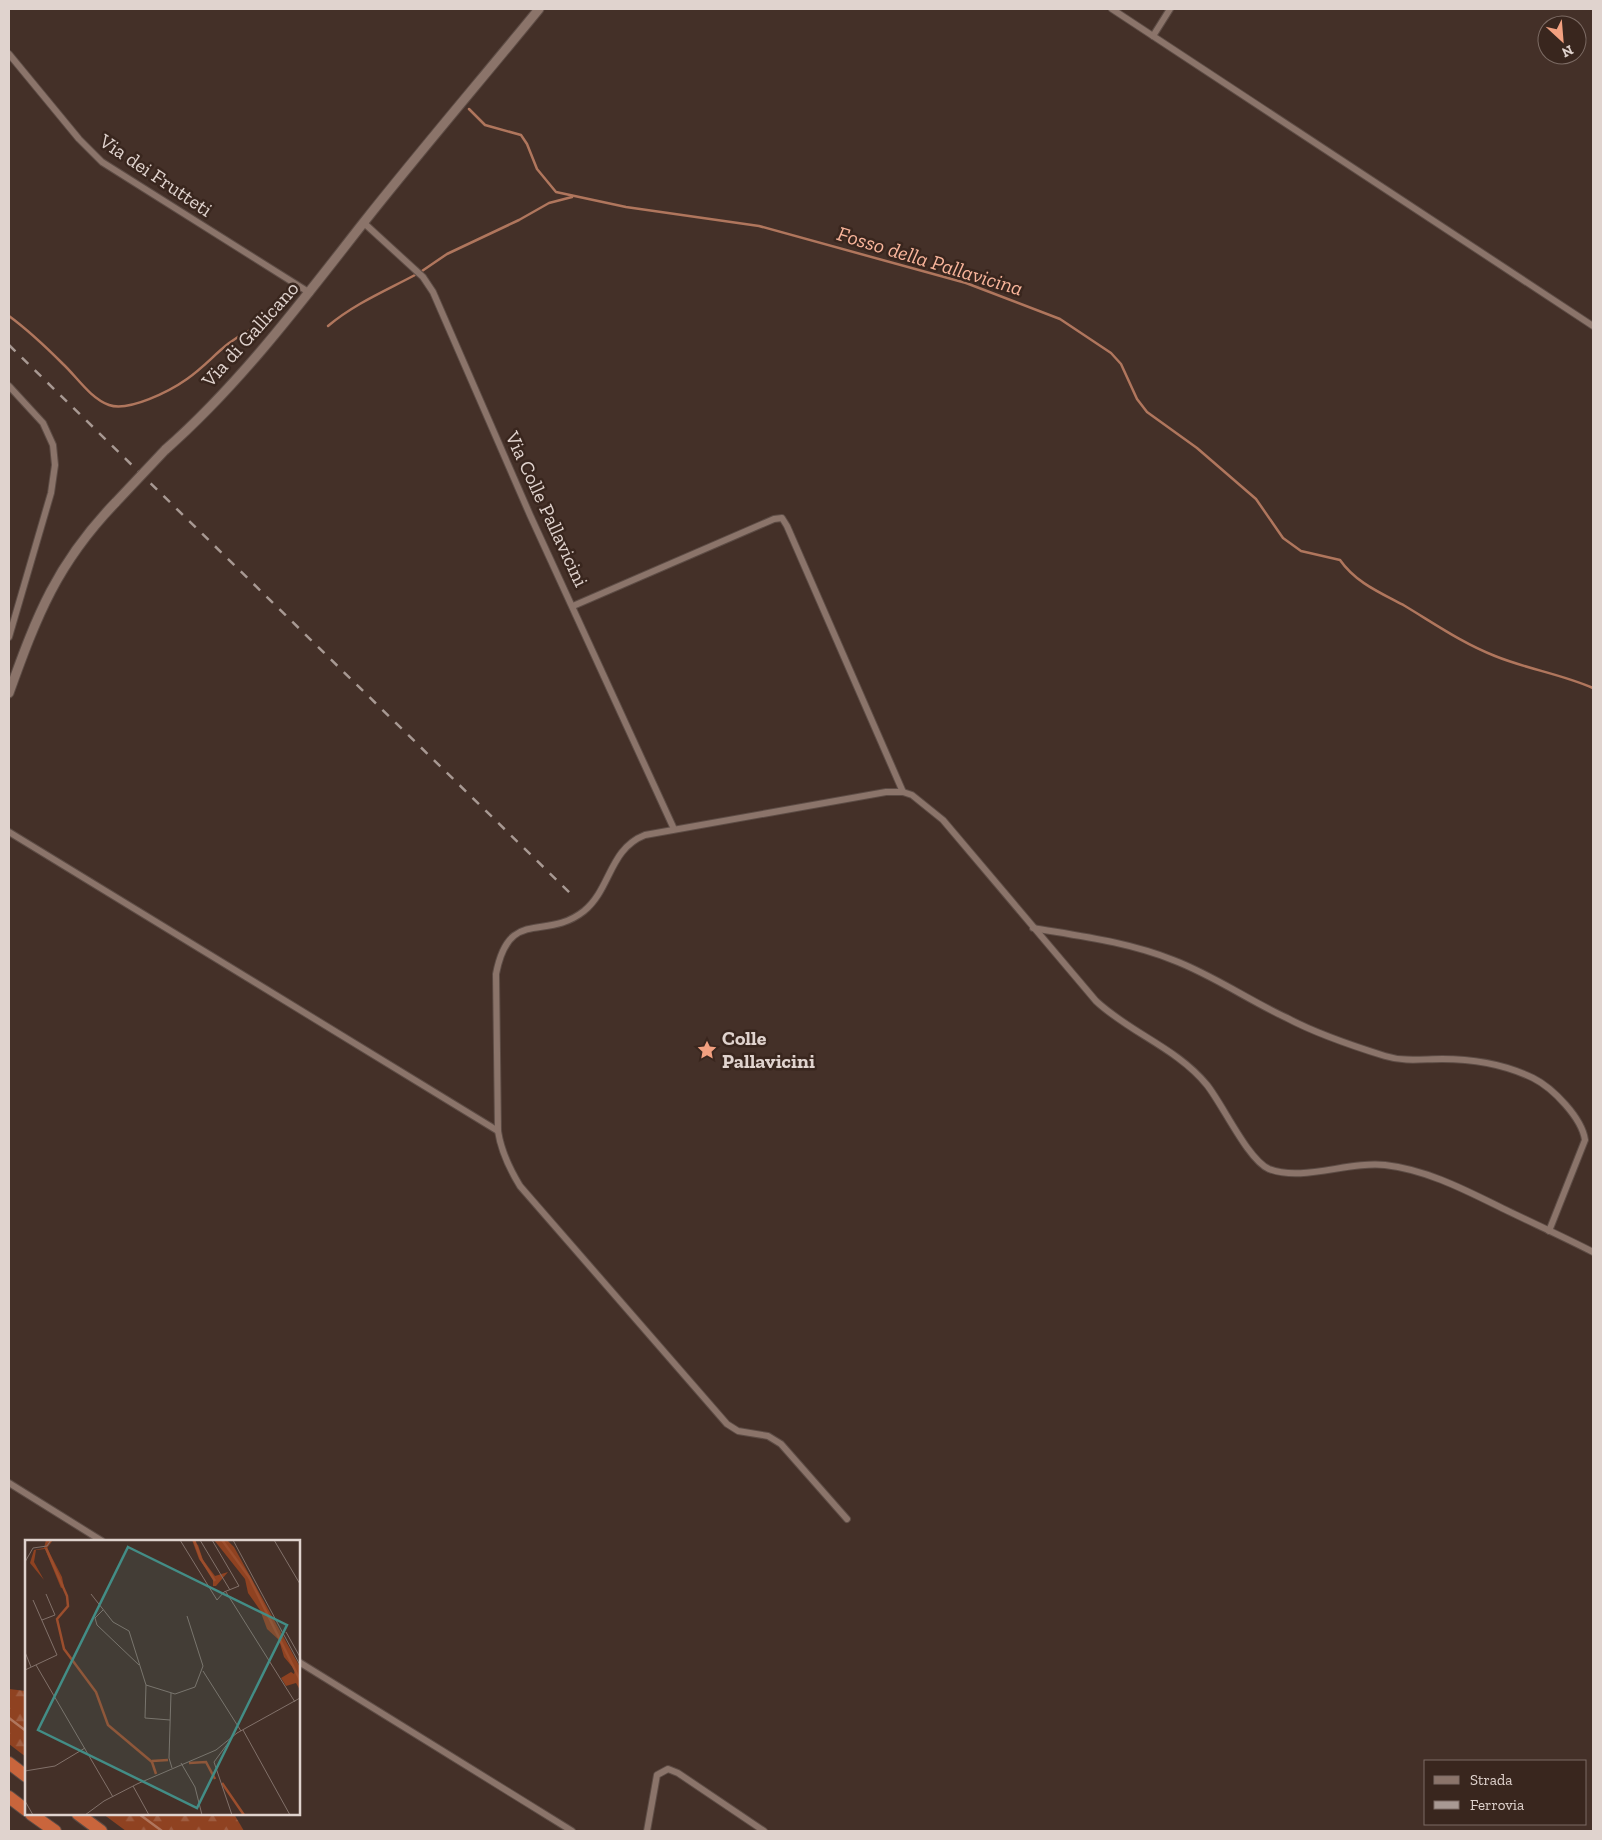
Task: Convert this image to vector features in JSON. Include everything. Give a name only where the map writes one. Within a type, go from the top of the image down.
[{"type":"highway","points":[[9,1763],[25,1775]]},
{"type":"highway","points":[[9,1797],[25,1809]]},
{"type":"highway","points":[[32,1815],[55,1831]]},
{"type":"highway","points":[[79,1815],[101,1831]]},
{"type":"street","name":"Via di Gallicano","points":[[9,693],[32,631],[52,587],[76,548],[116,502],[244,369],[310,293],[364,223],[539,9]]},
{"type":"street","points":[[1112,9],[1593,326]]},
{"type":"street","points":[[1153,36],[1170,9]]},
{"type":"street","name":"Via dei Frutteti","points":[[9,54],[71,130],[102,162],[310,293]]},
{"type":"street","name":"Via Colle Pallavicini","points":[[364,223],[423,277],[431,288],[521,494],[674,828]]},
{"type":"street","points":[[9,386],[45,427],[53,445],[55,465],[51,492],[9,637]]},
{"type":"street","points":[[573,606],[774,519],[782,518],[788,526],[903,792]]},
{"type":"street","points":[[847,1519],[781,1444],[768,1436],[738,1431],[727,1424],[520,1186],[504,1156],[498,1131],[496,974],[504,948],[512,936],[523,930],[560,923],[584,911],[596,897],[615,861],[626,845],[644,835],[674,828],[886,792],[903,792],[922,802],[948,825],[1099,1005],[1121,1022],[1175,1055],[1195,1071],[1220,1102],[1249,1151],[1266,1167],[1287,1172],[1364,1165],[1383,1165],[1408,1169],[1462,1188],[1593,1252]]},
{"type":"street","points":[[9,832],[498,1131]]},
{"type":"street","points":[[1033,928],[1098,939],[1171,959],[1237,991],[1288,1020],[1386,1057],[1404,1060],[1449,1059],[1486,1062],[1515,1070],[1543,1083],[1565,1104],[1584,1134],[1585,1140],[1549,1231]]},
{"type":"street","points":[[9,1484],[100,1540]]},
{"type":"street","points":[[300,1663],[572,1831]]},
{"type":"street","points":[[647,1831],[657,1776],[668,1769],[678,1773],[764,1831]]},
{"type":"green space","points":[[9,1689],[25,1691],[25,1756],[9,1744]]},
{"type":"green space","points":[[104,1815],[235,1815],[244,1831],[126,1831]]},
{"type":"waterway","name":"Fosso della Pallavicina","points":[[469,109],[485,125],[521,135],[527,144],[537,169],[556,192],[626,207],[759,226],[966,283],[1060,319],[1111,353],[1121,364],[1137,399],[1147,412],[1197,448],[1256,499],[1283,538],[1301,551],[1340,560],[1346,568],[1370,587],[1483,651],[1507,661],[1593,688]]},
{"type":"waterway","points":[[422,271],[447,254],[519,220],[549,203],[572,197]]},
{"type":"waterway","points":[[328,326],[359,304],[415,275]]},
{"type":"waterway","points":[[9,316],[44,345],[84,387],[102,402],[117,406],[138,403],[180,384],[224,347],[250,330]]},
{"type":"waterway","points":[[9,1718],[25,1730]]},
{"type":"waterway","points":[[140,1815],[162,1831]]},
{"type":"railway","points":[[9,345],[572,895]]},
{"type":"place","name":"Colle Pallavicini","points":[[707,1050]]}]
